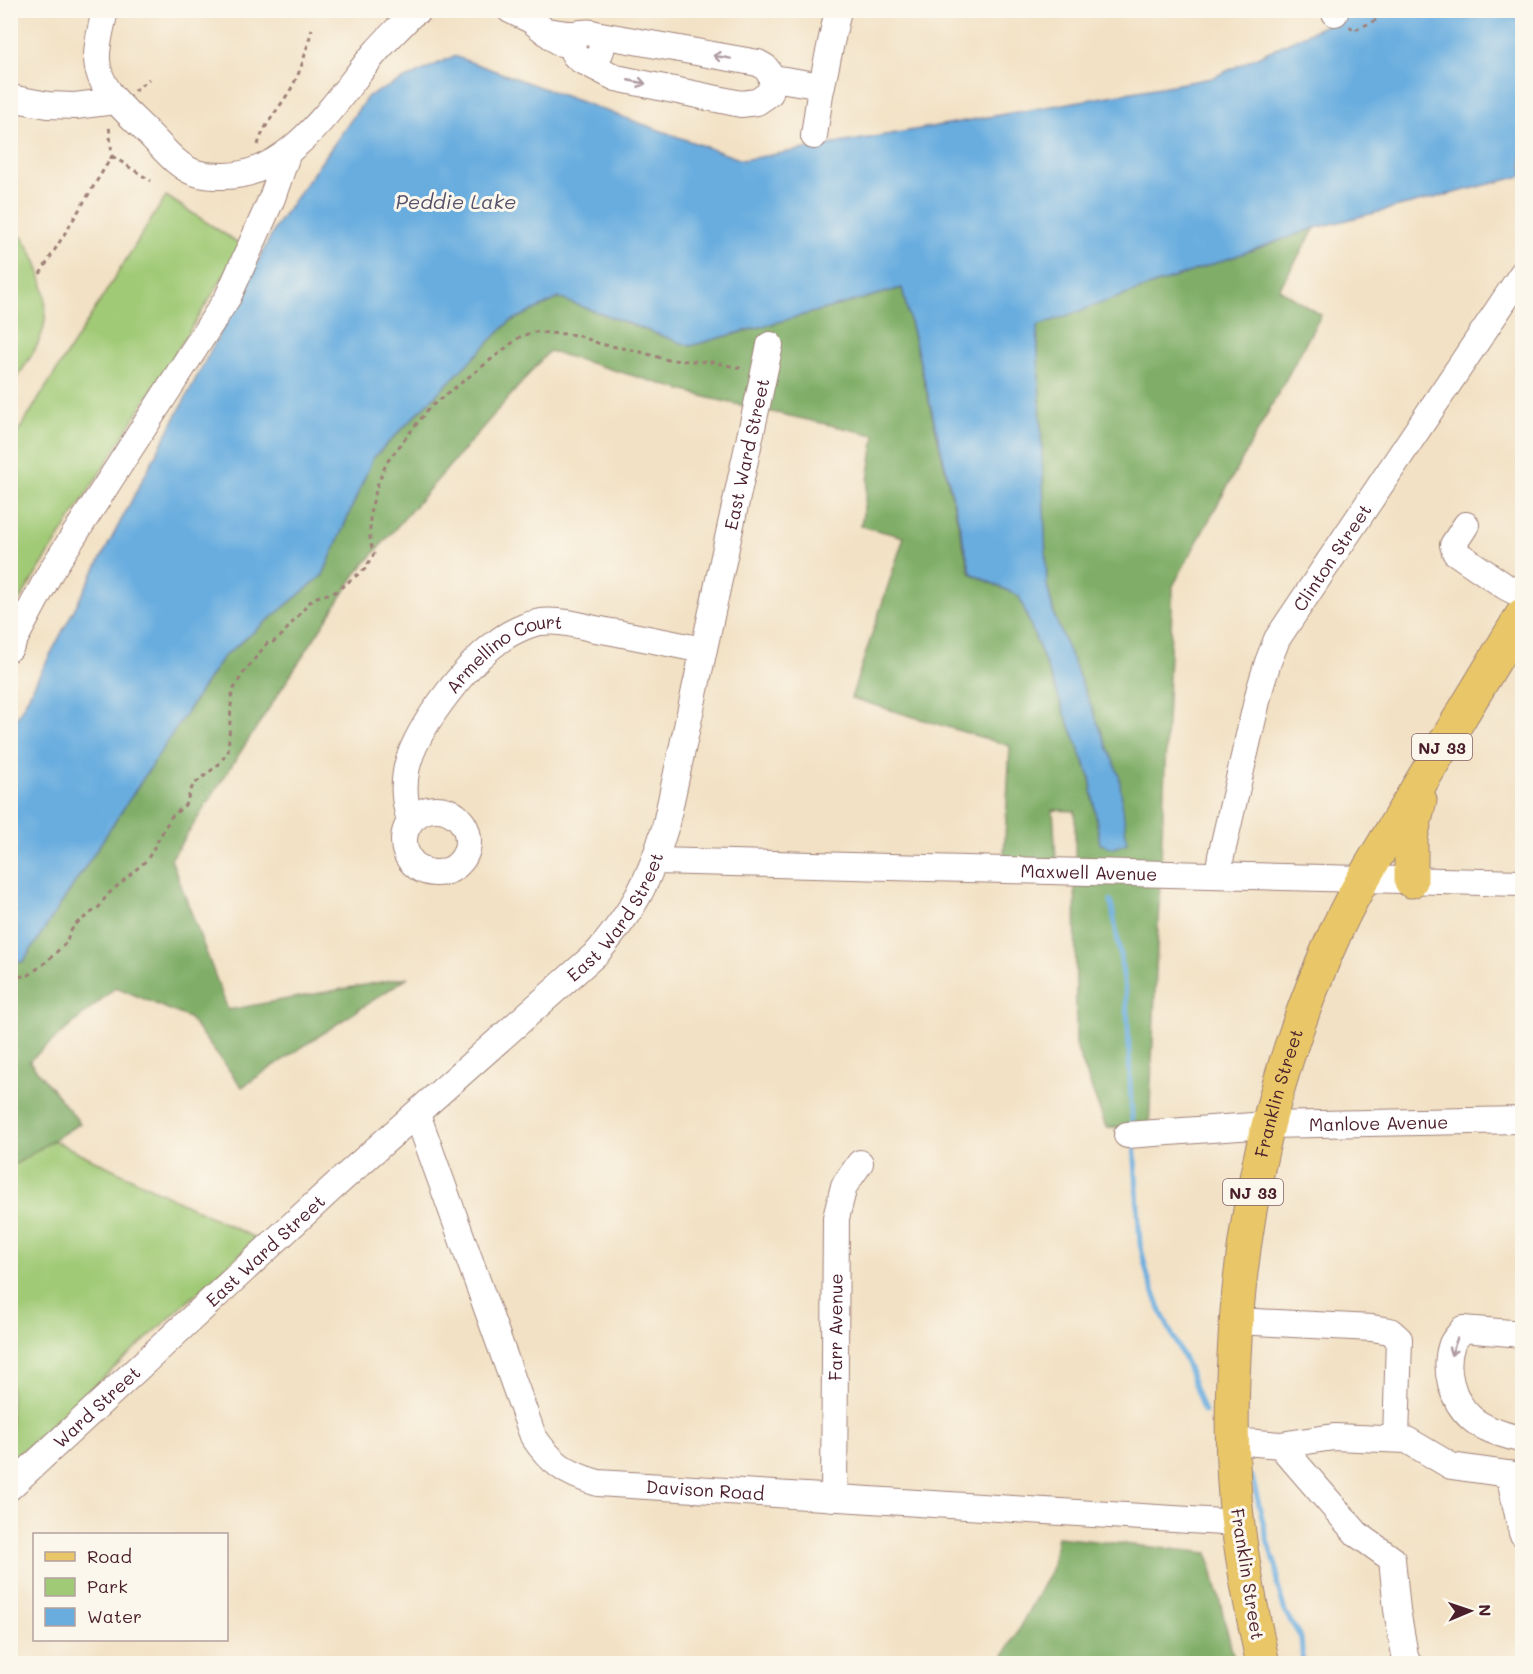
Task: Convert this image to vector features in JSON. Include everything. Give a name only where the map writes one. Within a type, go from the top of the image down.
[{"type":"main road","name":"Franklin Street","points":[[1263,1664],[1251,1610],[1238,1523],[1233,1441],[1233,1384],[1242,1254],[1254,1182],[1267,1125],[1280,1076],[1317,976],[1362,880],[1522,615]]},
{"type":"main road","points":[[1411,881],[1411,837],[1425,776]]},
{"type":"street","points":[[105,10],[97,59],[107,88],[118,103],[177,161],[192,172],[210,176],[250,173],[280,159],[345,93],[375,53],[412,14],[419,10]]},
{"type":"street","points":[[510,10],[547,31],[583,46],[758,63],[765,67],[774,78],[822,86]]},
{"type":"street","points":[[814,136],[838,10]]},
{"type":"street","points":[[583,46],[616,78],[741,104],[757,102],[770,93],[774,78]]},
{"type":"street","points":[[10,98],[48,105],[118,103]]},
{"type":"street","points":[[10,648],[51,571],[228,297],[272,198],[288,152]]},
{"type":"street","name":"Clinton Street","points":[[1218,875],[1260,688],[1277,639],[1522,274]]},
{"type":"street","name":"East Ward Street","points":[[183,1327],[330,1190],[598,952],[625,920],[642,891],[655,861],[665,828],[770,345]]},
{"type":"street","points":[[1466,525],[1453,544],[1455,552],[1506,587],[1522,595]]},
{"type":"street","name":"Armellino Court","points":[[410,821],[403,796],[406,770],[423,726],[464,675],[496,642],[541,622],[565,623],[703,650]]},
{"type":"street","name":"Maxwell Avenue","points":[[655,861],[1522,884]]},
{"type":"street","name":"Davison Road","points":[[417,1114],[533,1436],[545,1453],[560,1467],[578,1477],[598,1483],[1238,1523]]},
{"type":"street","name":"Manlove Avenue","points":[[1136,1134],[1267,1125],[1522,1120]]},
{"type":"street","name":"Farr Avenue","points":[[834,1498],[836,1218],[844,1186],[860,1163]]},
{"type":"street","points":[[1236,1321],[1390,1331],[1399,1339],[1396,1439]]},
{"type":"street","name":"Ward Street","points":[[10,1487],[183,1327]]},
{"type":"street","points":[[1522,1334],[1464,1329],[1452,1344],[1449,1370],[1455,1398],[1471,1419],[1497,1433],[1522,1440]]},
{"type":"street","points":[[1233,1441],[1280,1445],[1334,1437],[1407,1440],[1450,1466],[1516,1475],[1522,1533]]},
{"type":"street","points":[[1280,1445],[1357,1534],[1392,1559],[1397,1610],[1406,1661],[1409,1664]]},
{"type":"path","points":[[704,10],[710,10]]},
{"type":"path","points":[[1339,15],[1353,31],[1378,19]]},
{"type":"path","points":[[250,173],[259,140],[294,85],[301,69],[312,29]]},
{"type":"path","points":[[40,274],[112,156],[118,103],[149,79]]},
{"type":"path","points":[[112,156],[151,181]]},
{"type":"path","points":[[10,978],[29,975],[46,962],[67,942],[69,933],[77,923],[99,907],[107,895],[147,860],[171,817],[185,805],[193,785],[218,765],[228,752],[232,692],[242,675],[268,642],[273,642],[281,636],[310,602],[335,591],[365,569],[374,554],[369,526],[378,483],[387,462],[429,408],[521,336],[534,332],[578,334],[600,344],[668,360],[712,362],[763,372]]},
{"type":"green space","points":[[166,196],[243,246],[14,609],[11,607],[11,443]]},
{"type":"green space","points":[[11,227],[28,246],[35,260],[44,289],[45,318],[43,330],[33,353],[11,387]]},
{"type":"green space","points":[[1315,228],[1279,289],[1321,315],[1173,586],[1149,1129],[1106,1127],[1076,1046],[1075,811],[1053,810],[1057,875],[1003,875],[1010,746],[851,698],[904,537],[861,526],[875,435],[709,398],[549,351],[356,574],[171,859],[228,1010],[408,977],[242,1087],[189,1018],[116,987],[29,1061],[80,1123],[11,1167],[11,960],[23,962],[222,658],[323,575],[373,458],[509,322],[559,298],[690,346],[902,288],[970,573],[1019,596],[1090,777],[1100,843],[1114,848],[1047,585],[1037,326]]},
{"type":"green space","points":[[53,1140],[257,1239],[11,1461],[11,1167]]},
{"type":"green space","points":[[1057,1537],[1208,1553],[1235,1663],[1000,1663],[1051,1570]]},
{"type":"water","name":"Peddie Lake","points":[[1339,11],[1522,11],[1522,176],[1315,228],[1037,326],[1047,585],[1054,615],[1119,775],[1127,843],[1114,848],[1100,844],[1090,777],[1019,596],[971,573],[902,288],[690,346],[559,298],[509,322],[373,458],[323,575],[222,658],[23,962],[11,960],[11,729],[278,223],[368,96],[454,56],[742,160],[1212,78],[1328,24],[1328,16]]},
{"type":"waterway","points":[[1111,901],[1126,996],[1133,1129]]},
{"type":"waterway","points":[[1134,1141],[1140,1244],[1148,1277],[1162,1314],[1187,1365],[1204,1412]]},
{"type":"waterway","points":[[1252,1476],[1268,1543],[1277,1569],[1277,1583],[1285,1612],[1301,1638],[1303,1664]]}]
